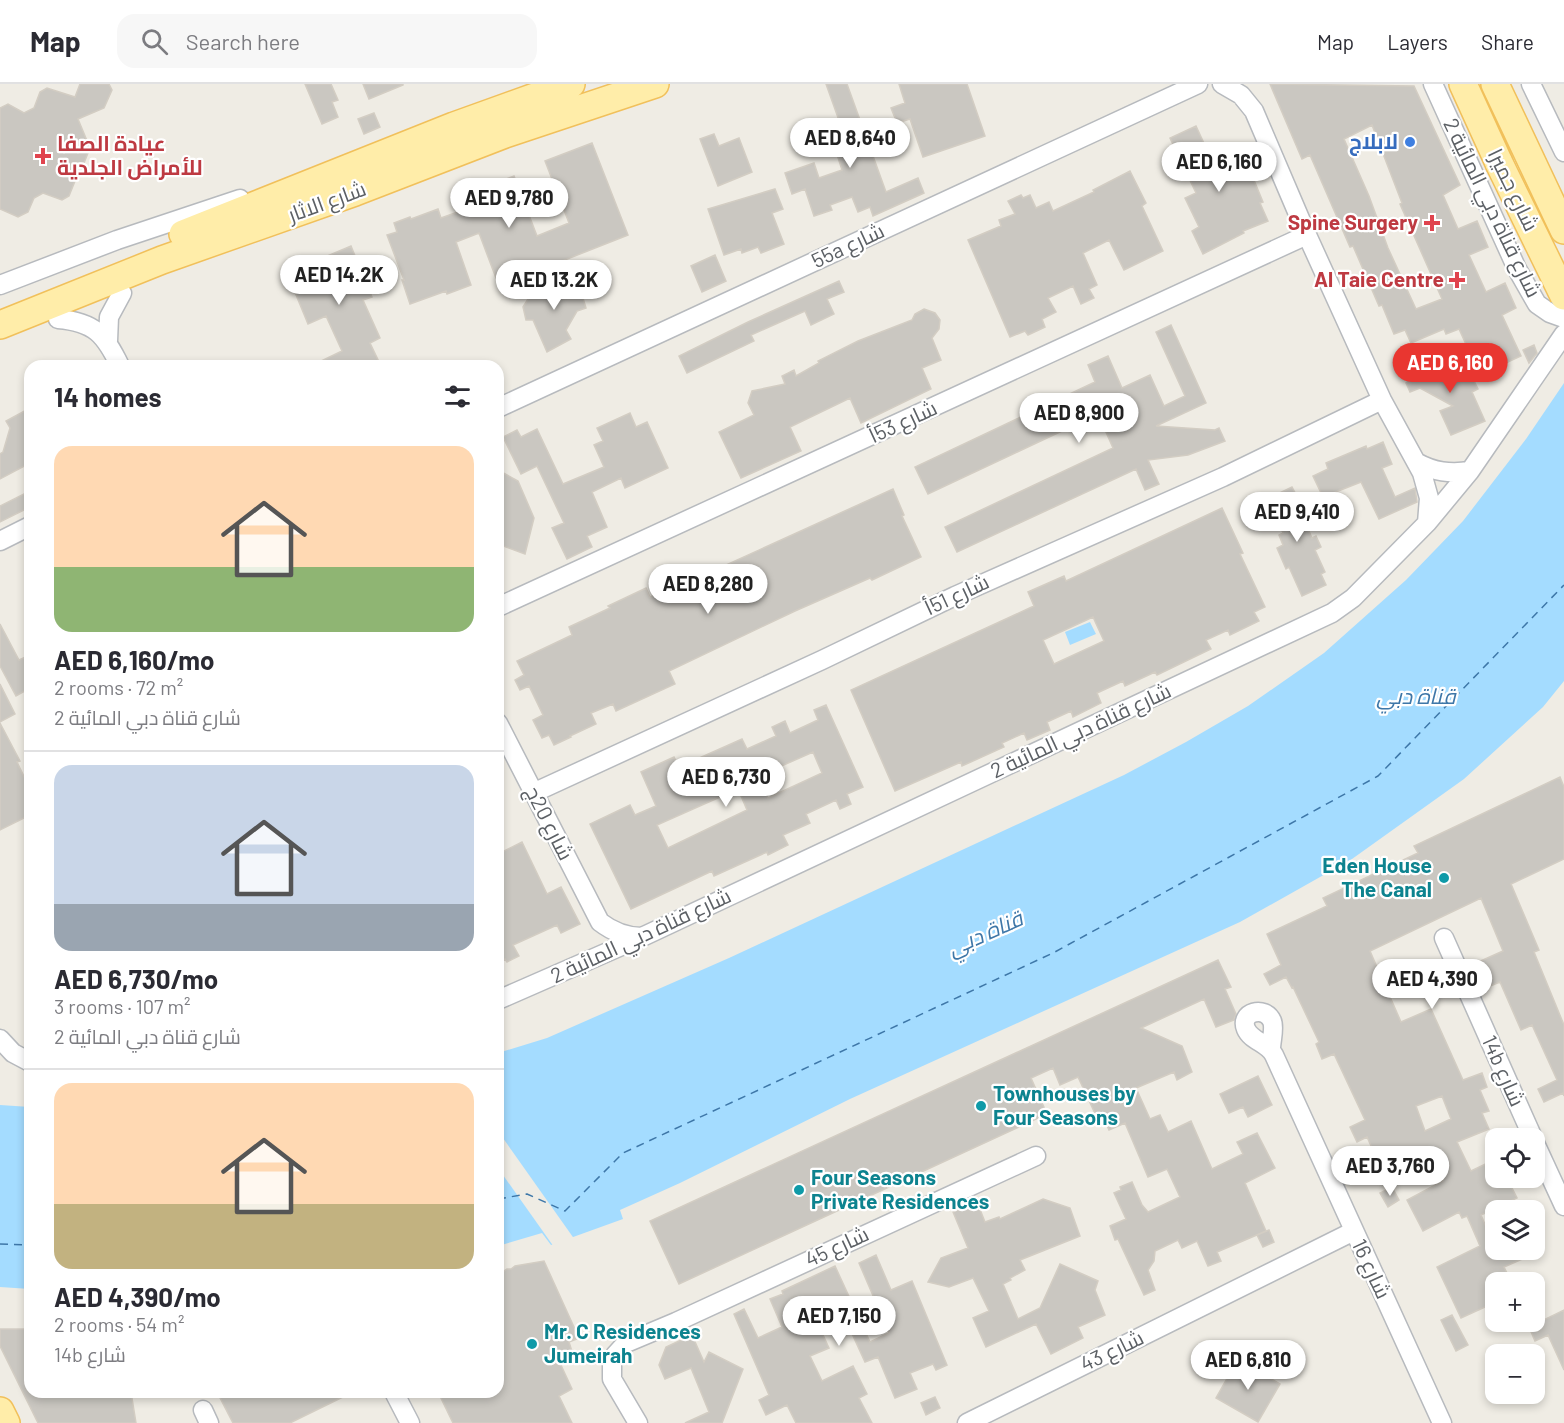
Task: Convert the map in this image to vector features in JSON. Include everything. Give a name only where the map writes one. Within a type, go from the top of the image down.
[{"type":"main road","name":"شارع جميرا","points":[[1462,84],[1564,296]]},
{"type":"main road","name":"شارع جميرا","points":[[1495,84],[1564,230]]},
{"type":"main road","name":"شارع الاثار","points":[[0,325],[162,260],[355,192],[603,93],[647,85]]},
{"type":"main road","name":"شارع الاثار","points":[[0,306],[560,86]]},
{"type":"main road","points":[[0,342],[251,238],[277,219]]},
{"type":"main road","points":[[0,1411],[6,1423]]},
{"type":"street","name":"55a شارع","points":[[504,405],[1198,84]]},
{"type":"street","name":"شارع قناة دبي المائية 2","points":[[1433,84],[1517,269],[1537,304],[1550,313],[1564,318]]},
{"type":"street","points":[[1531,84],[1564,152]]},
{"type":"street","points":[[1230,86],[1254,111],[1307,236],[1382,400],[1424,479],[1429,498],[1427,523]]},
{"type":"street","points":[[0,285],[197,212],[290,183],[311,184]]},
{"type":"street","name":"شارع 53أ","points":[[504,604],[1307,236]]},
{"type":"street","points":[[1517,269],[1540,281],[1564,279]]},
{"type":"street","points":[[108,341],[108,317],[122,293]]},
{"type":"street","points":[[58,319],[80,323],[100,333],[108,341],[117,360]]},
{"type":"street","name":"شارع قناة دبي المائية 2","points":[[504,997],[642,937],[1323,618],[1353,598],[1427,523],[1470,471],[1564,334]]},
{"type":"street","name":"شارع 51أ","points":[[533,793],[955,596],[1223,477],[1382,400]]},
{"type":"street","points":[[1416,462],[1426,468],[1448,473],[1470,471]]},
{"type":"street","points":[[0,541],[24,529]]},
{"type":"street","name":"شارع 20ج","points":[[504,735],[600,922]]},
{"type":"street","points":[[588,962],[598,947],[600,922],[624,935],[642,937]]},
{"type":"street","name":"14b شارع","points":[[1444,938],[1529,1128]]},
{"type":"street","points":[[0,1039],[13,1053],[24,1059]]},
{"type":"street","name":"شارع 16","points":[[1270,1049],[1442,1423]]},
{"type":"street","name":"شارع 45","points":[[638,1423],[626,1401],[623,1370],[628,1353],[638,1338],[1036,1156]]},
{"type":"street","name":"14b شارع","points":[[1545,1164],[1564,1206]]},
{"type":"street","name":"شارع 43","points":[[967,1423],[1354,1231]]},
{"type":"street","points":[[397,1398],[410,1423]]},
{"type":"water","name":"قناة دبي","points":[[1564,383],[1564,681],[1543,707],[1464,779],[1352,859],[1240,922],[850,1099],[620,1210],[623,1219],[551,1245],[542,1233],[504,1244],[504,1051],[547,1038],[729,958],[1124,775],[1248,706],[1324,653],[1406,580],[1463,521],[1526,439]]},
{"type":"water","points":[[1090,622],[1096,634],[1070,645],[1065,632]]},
{"type":"water","points":[[0,1105],[24,1107],[24,1289],[0,1287]]},
{"type":"pier","points":[[504,1139],[575,1240],[554,1247],[504,1176]]},
{"type":"building","name":"عيادة الصفا للأمراض الجلدية","points":[[80,84],[109,84],[112,90],[104,108],[78,119],[90,148],[84,163],[72,167],[77,176],[69,196],[62,200],[43,193],[34,198],[28,212],[18,217],[0,209],[0,108],[8,104],[24,113],[34,108],[40,92],[47,88],[75,97]]},
{"type":"building","points":[[305,84],[331,84],[338,100],[332,102],[338,117],[322,124]]},
{"type":"building","points":[[363,84],[403,84],[403,85],[369,99]]},
{"type":"building","points":[[826,84],[847,84],[886,192],[918,178],[924,193],[873,216],[870,207],[858,212],[852,197],[830,205],[832,210],[814,216],[805,189],[792,194],[785,173],[814,163],[819,178],[842,170],[834,145],[846,140]]},
{"type":"building","points":[[899,84],[967,84],[985,136],[923,157],[910,119],[897,123],[891,108],[905,103]]},
{"type":"building","points":[[1270,84],[1414,86],[1460,185],[1443,195],[1458,229],[1477,221],[1488,247],[1469,255],[1486,292],[1505,283],[1516,308],[1502,315],[1521,356],[1480,375],[1459,329],[1446,334],[1444,329],[1411,343],[1405,330],[1394,334],[1353,246],[1350,247],[1310,155],[1302,159]],"holes":[[[1372,125],[1402,203],[1400,204],[1442,299],[1416,309],[1388,248],[1369,196],[1344,139]]]},
{"type":"building","points":[[374,113],[380,127],[364,134],[358,119]]},
{"type":"building","points":[[1196,126],[1215,167],[1246,153],[1253,166],[1249,168],[1268,221],[1243,231],[1244,233],[1203,254],[1192,231],[1199,227],[1185,198],[1196,193],[1170,138]]},
{"type":"building","points":[[714,134],[719,146],[739,138],[752,172],[718,186],[700,139]]},
{"type":"building","points":[[592,143],[628,235],[499,286],[479,233],[456,242],[471,285],[410,304],[402,280],[404,280],[387,235],[397,232],[394,223],[438,209],[441,218],[469,208],[464,195],[514,176],[537,236],[569,223],[545,161]]},
{"type":"building","points":[[1130,171],[1146,203],[1142,206],[1163,251],[1124,270],[1109,240],[1083,253],[1097,285],[1089,289],[1094,298],[1081,304],[1073,286],[1048,298],[1056,312],[1042,319],[1045,327],[1028,335],[1025,331],[1010,337],[968,240],[1001,226],[999,220],[1015,214],[1008,201],[1021,195],[1023,198],[1030,195],[1036,208],[1049,202],[1053,211],[1094,192],[1093,190]]},
{"type":"building","points":[[775,189],[783,209],[772,213],[784,244],[761,253],[758,247],[742,253],[741,249],[724,255],[708,209]]},
{"type":"building","points":[[351,246],[372,297],[363,300],[380,338],[370,343],[378,360],[323,360],[342,351],[326,316],[308,324],[287,273]]},
{"type":"building","points":[[715,255],[726,281],[702,292],[691,266]]},
{"type":"building","points":[[542,277],[551,289],[578,282],[586,308],[577,311],[566,330],[571,339],[547,352],[533,320],[526,320],[523,307]]},
{"type":"building","points":[[839,281],[844,292],[827,299],[834,314],[811,325],[805,311],[751,335],[754,341],[687,373],[679,356]]},
{"type":"building","points":[[924,309],[935,313],[940,320],[939,329],[932,338],[941,360],[922,368],[931,389],[861,423],[850,398],[790,427],[801,451],[741,478],[719,432],[754,415],[748,403],[752,391],[785,384],[782,376],[794,370],[796,376],[819,363],[818,361],[858,341],[912,320],[915,314]]},
{"type":"building","points":[[1171,325],[1206,403],[1156,426],[1215,430],[1219,428],[1225,441],[1188,455],[1148,460],[1159,484],[1145,490],[1136,469],[957,552],[945,527],[1113,448],[1098,414],[928,494],[915,467],[1095,382],[1088,365],[1108,356],[1122,388],[1150,375],[1164,406],[1185,396],[1156,332]]},
{"type":"building","points":[[1534,345],[1537,353],[1529,363],[1523,350]]},
{"type":"building","points":[[1433,362],[1472,377],[1478,389],[1472,392],[1485,421],[1451,435],[1440,411],[1453,406],[1420,388],[1410,392],[1406,383],[1415,375],[1418,364]]},
{"type":"building","points":[[24,411],[24,466],[0,479],[0,454],[3,452],[10,428],[6,421]]},
{"type":"building","points":[[630,413],[636,427],[647,422],[668,468],[625,488],[621,478],[592,492],[607,527],[587,536],[592,547],[567,559],[552,528],[564,523],[537,466],[521,474],[504,436],[517,430],[521,437],[537,429],[563,484],[604,467],[594,445],[603,441],[597,428]]},
{"type":"building","points":[[1383,442],[1392,464],[1382,468],[1395,497],[1415,488],[1417,502],[1379,519],[1361,482],[1323,497],[1313,476],[1328,469],[1326,463],[1366,446],[1367,449]]},
{"type":"building","points":[[504,473],[518,481],[534,518],[525,554],[504,546]]},
{"type":"building","points":[[1292,487],[1304,509],[1300,511],[1312,538],[1316,536],[1321,547],[1315,550],[1325,572],[1321,574],[1326,585],[1302,596],[1289,567],[1286,569],[1277,548],[1283,545],[1279,535],[1283,533],[1267,499]]},
{"type":"building","points":[[893,489],[904,515],[902,516],[921,557],[872,580],[870,578],[795,611],[669,671],[675,684],[616,711],[613,704],[591,713],[596,724],[571,737],[554,745],[549,735],[542,738],[533,720],[543,715],[529,686],[520,690],[515,680],[524,675],[517,661],[572,635],[569,627],[646,588],[650,597],[702,576]]},
{"type":"building","points":[[24,494],[24,510],[0,522],[0,506]]},
{"type":"building","points":[[1222,508],[1243,553],[1240,554],[1265,607],[1254,612],[1259,621],[1230,635],[1228,630],[1206,640],[1211,649],[1157,675],[1155,672],[1125,686],[1123,681],[1097,693],[1101,703],[1073,717],[1071,711],[1047,722],[1050,730],[1027,740],[1024,733],[1002,743],[1004,747],[962,766],[961,762],[895,791],[851,690],[1034,606],[1028,592],[1064,576],[1066,581]],"holes":[[[1093,617],[1104,641],[1054,664],[1043,640]]]},
{"type":"building","points":[[0,624],[19,660],[24,658],[24,691],[16,696],[0,666]]},
{"type":"building","points":[[0,684],[15,714],[0,722]]},
{"type":"building","points":[[826,705],[863,787],[847,794],[851,804],[840,809],[836,800],[806,814],[810,823],[783,835],[788,845],[714,876],[712,871],[631,909],[590,824],[630,805],[635,815],[656,806],[641,772],[674,757],[679,767],[742,739],[747,749],[776,736],[772,727],[785,721],[790,733],[818,720],[814,710]],"holes":[[[813,752],[822,773],[768,798],[759,776]],[[738,789],[747,810],[668,848],[657,825]]]},
{"type":"building","points":[[0,723],[20,761],[17,762],[24,777],[24,818],[0,830]]},
{"type":"building","points":[[1560,777],[1564,787],[1564,859],[1511,884],[1539,950],[1534,952],[1564,1025],[1564,1096],[1563,1093],[1544,1102],[1538,1089],[1557,1080],[1532,1025],[1521,1030],[1500,982],[1490,986],[1478,962],[1503,951],[1481,898],[1370,951],[1401,1022],[1431,1009],[1463,1080],[1482,1073],[1487,1087],[1480,1090],[1489,1111],[1482,1113],[1489,1128],[1457,1142],[1471,1171],[1485,1164],[1485,1188],[1512,1188],[1517,1198],[1485,1200],[1485,1213],[1481,1215],[1485,1224],[1485,1260],[1520,1260],[1504,1267],[1506,1272],[1485,1272],[1485,1307],[1461,1318],[1437,1267],[1480,1246],[1467,1216],[1462,1218],[1459,1212],[1423,1231],[1407,1200],[1443,1181],[1428,1149],[1382,1170],[1367,1137],[1357,1142],[1350,1127],[1365,1120],[1334,1054],[1322,1059],[1316,1044],[1319,1042],[1286,977],[1270,985],[1264,974],[1281,965],[1267,934],[1327,906],[1323,898],[1418,853],[1414,846]],"holes":[[[1442,1096],[1451,1119],[1425,1131],[1416,1106]]]},
{"type":"building","points":[[522,842],[547,894],[561,887],[580,924],[561,933],[557,925],[513,945],[519,956],[507,962],[504,959],[504,851]]},
{"type":"building","points":[[1218,960],[1231,987],[1225,989],[1236,1014],[1234,1020],[1216,1027],[1204,999],[1141,1028],[1182,1046],[1192,1072],[1177,1080],[1174,1072],[1136,1088],[1150,1119],[1160,1115],[1168,1132],[1191,1121],[1212,1169],[1243,1154],[1237,1142],[1257,1133],[1275,1168],[1245,1183],[1266,1231],[1217,1252],[1221,1261],[1208,1266],[1197,1241],[1182,1248],[1178,1240],[1155,1251],[1154,1261],[1148,1270],[1155,1290],[1144,1295],[1110,1226],[1126,1219],[1114,1193],[1121,1190],[1120,1187],[1132,1182],[1142,1205],[1148,1212],[1180,1197],[1167,1169],[1148,1177],[1125,1123],[1109,1130],[1103,1117],[1098,1120],[1078,1077],[1060,1085],[1053,1068],[1031,1078],[1047,1114],[679,1284],[650,1221]]},
{"type":"building","points":[[1258,1076],[1272,1105],[1248,1117],[1243,1107],[1229,1113],[1220,1094]]},
{"type":"building","points":[[1392,1187],[1399,1200],[1388,1207],[1380,1193]]},
{"type":"building","points":[[1043,1199],[1070,1208],[1080,1236],[1020,1260],[1025,1270],[1003,1284],[1018,1319],[1040,1308],[1060,1264],[1098,1281],[1095,1290],[1105,1315],[1078,1327],[1083,1338],[1051,1354],[1036,1324],[986,1347],[973,1318],[989,1311],[973,1278],[949,1287],[928,1282],[941,1258],[968,1248],[953,1212],[977,1202],[985,1222],[999,1217],[1000,1219]]},
{"type":"building","points":[[1269,1230],[1274,1242],[1263,1247],[1257,1235]]},
{"type":"building","points":[[876,1255],[891,1290],[912,1281],[947,1365],[936,1370],[933,1364],[910,1373],[917,1389],[895,1398],[878,1357],[865,1362],[838,1303],[814,1315],[829,1348],[810,1356],[822,1381],[853,1366],[867,1394],[859,1398],[872,1423],[796,1423],[787,1405],[766,1415],[759,1400],[769,1395],[734,1314],[744,1309],[758,1338],[782,1327],[770,1299],[835,1266],[870,1342],[889,1333],[859,1263]]},
{"type":"building","name":"Mr. C Residences Jumeirah","points":[[544,1261],[579,1338],[569,1342],[574,1358],[560,1363],[572,1389],[559,1396],[572,1423],[453,1423],[441,1398],[504,1398],[504,1271],[515,1266]]},
{"type":"building","points":[[1564,1310],[1564,1370],[1548,1335],[1535,1341],[1531,1332],[1545,1332],[1545,1319]]},
{"type":"building","points":[[1452,1315],[1468,1345],[1456,1351],[1441,1320]]},
{"type":"building","points":[[0,1329],[24,1329],[24,1395],[0,1346]]},
{"type":"building","points":[[692,1335],[704,1362],[709,1352],[743,1369],[722,1423],[685,1423],[709,1412],[691,1368],[665,1379],[659,1365],[666,1347]]},
{"type":"building","points":[[1238,1359],[1280,1384],[1258,1422],[1216,1398]]},
{"type":"building","points":[[935,1397],[940,1408],[926,1415],[921,1403]]},
{"type":"building","points":[[26,1398],[132,1398],[136,1423],[38,1423]]},
{"type":"building","points":[[220,1398],[341,1398],[290,1423],[233,1423]]},
{"type":"ferry route","points":[[504,1198],[527,1194],[565,1211],[623,1153],[1053,953],[1378,776],[1564,585]]},
{"type":"ferry route","points":[[0,1244],[24,1245]]},
{"type":"place","name":"لابلاج","points":[[1410,142]]},
{"type":"place","name":"عيادة الصفا للأمراض الجلدية","points":[[43,156]]},
{"type":"place","name":"Spine Surgery","points":[[1432,223]]},
{"type":"place","name":"Al Taie Centre","points":[[1457,280]]},
{"type":"place","name":"Eden House The Canal","points":[[1444,878]]},
{"type":"place","name":"Townhouses by Four Seasons","points":[[981,1106]]},
{"type":"place","name":"Four Seasons Private Residences","points":[[799,1190]]},
{"type":"place","name":"Mr. C Residences Jumeirah","points":[[532,1344]]}]
